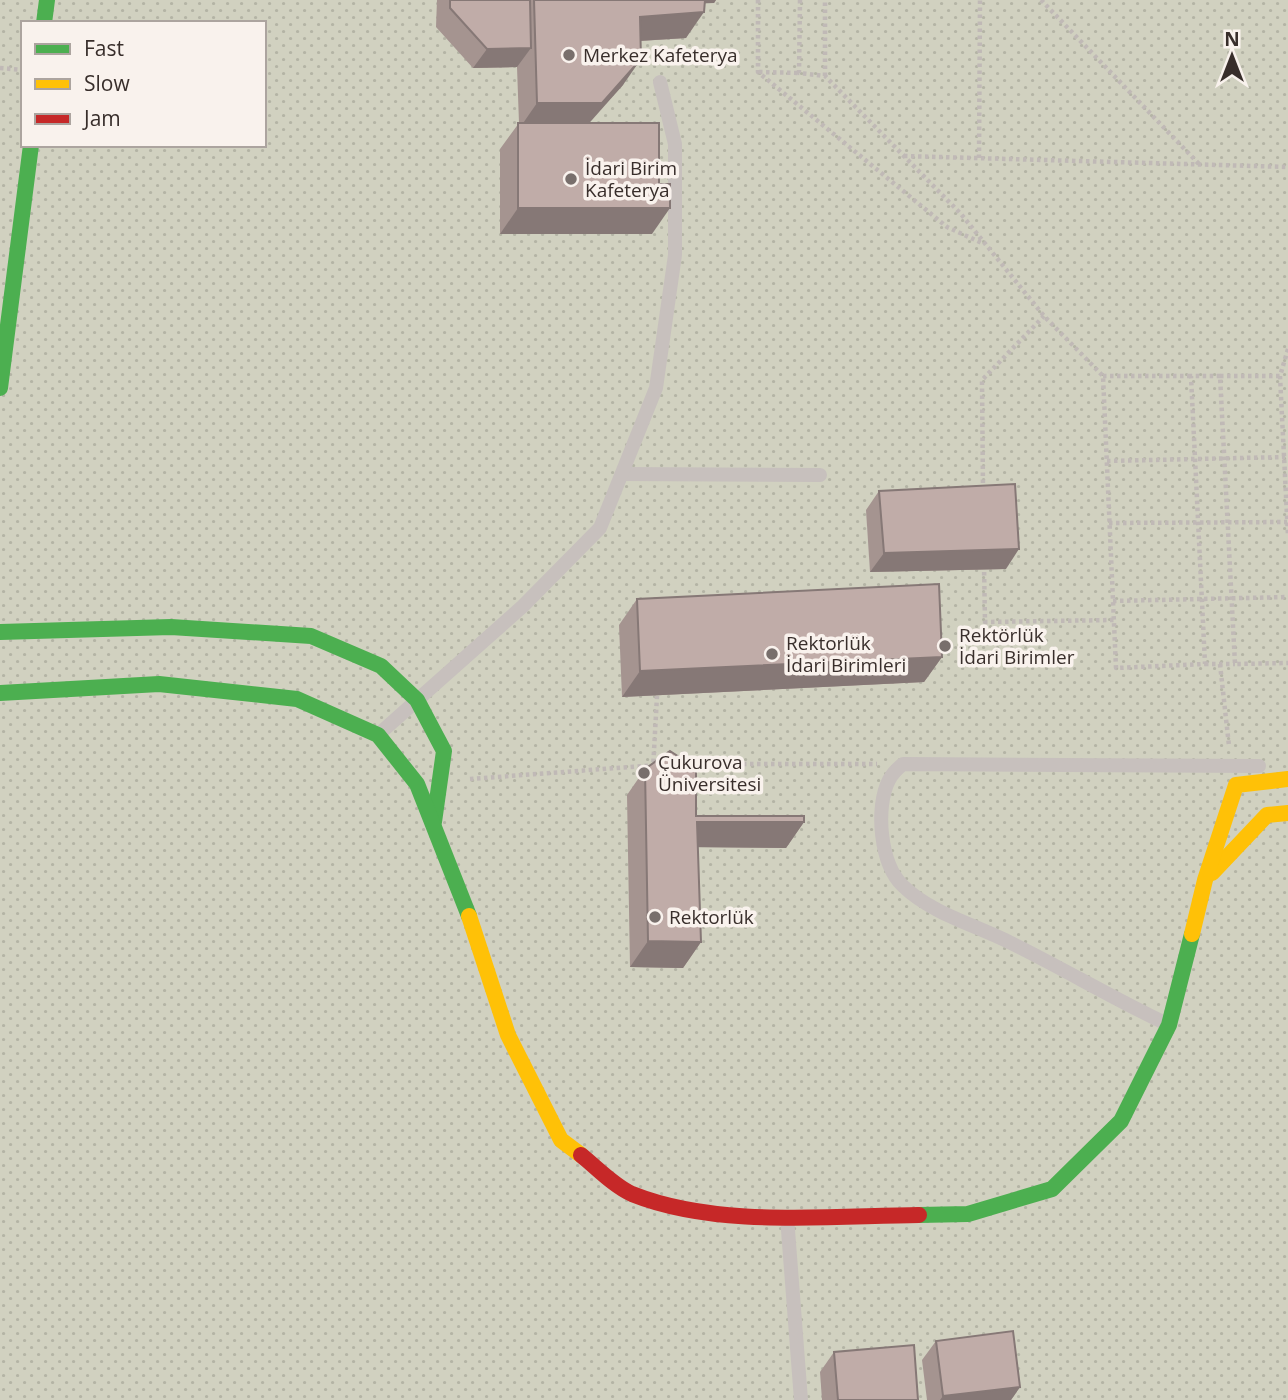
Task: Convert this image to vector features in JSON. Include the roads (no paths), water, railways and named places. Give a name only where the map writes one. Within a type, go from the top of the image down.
[{"type":"street","points":[[44,21],[47,0]]},
{"type":"street","points":[[0,388],[31,147]]},
{"type":"street","points":[[0,632],[171,627],[312,636],[380,666],[417,700],[444,751],[434,824]]},
{"type":"street","points":[[0,693],[159,684],[297,699],[378,735],[417,784],[458,881],[508,1035],[561,1140],[630,1193],[702,1212],[787,1216],[968,1214],[1052,1189],[1121,1121],[1169,1025],[1205,880],[1236,785],[1288,779]]},
{"type":"street","points":[[1205,880],[1267,815],[1288,813]]},
{"type":"lane","points":[[378,735],[523,606],[600,528],[656,388],[675,255],[675,144],[660,82]]},
{"type":"lane","points":[[622,474],[820,475]]},
{"type":"lane","points":[[1169,1025],[1115,1000],[1011,943],[939,910],[902,886],[888,864],[881,832],[889,780],[903,764],[1288,766]]},
{"type":"lane","points":[[787,1216],[801,1400]]},
{"type":"place","name":"Merkez Kafeterya","points":[[569,55]]},
{"type":"place","name":"İdari Birim Kafeterya","points":[[571,179]]},
{"type":"place","name":"Rektörlük İdari Birimler","points":[[945,646]]},
{"type":"place","name":"Rektorlük İdari Birimleri","points":[[772,654]]},
{"type":"place","name":"Çukurova Üniversitesi","points":[[644,773]]},
{"type":"place","name":"Rektorlük","points":[[655,917]]}]
